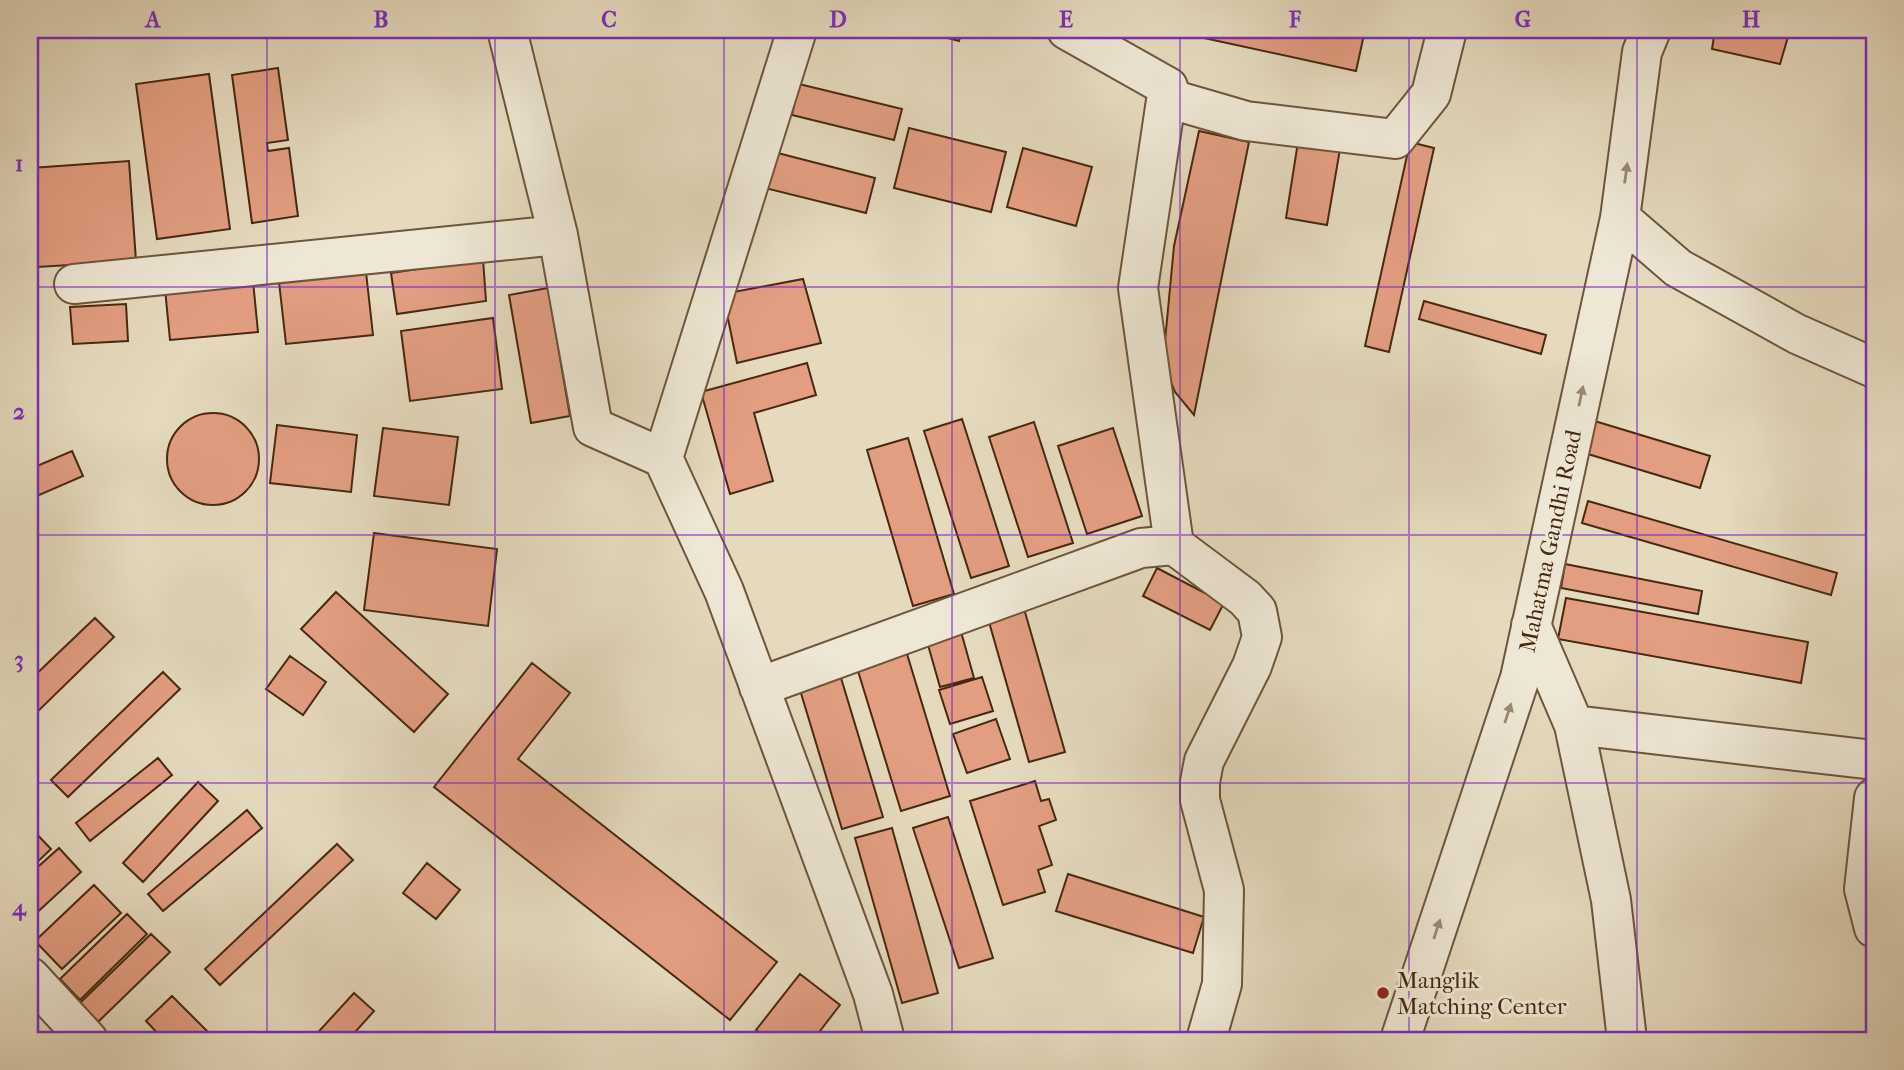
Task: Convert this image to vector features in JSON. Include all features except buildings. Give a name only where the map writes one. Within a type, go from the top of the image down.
[{"type":"street","points":[[507,30],[558,235],[593,427],[663,458],[724,591],[873,994],[885,1040]]},
{"type":"street","points":[[663,458],[797,30]]},
{"type":"street","points":[[1067,30],[1168,87],[1138,288],[1174,545]]},
{"type":"street","points":[[1167,98],[1246,121],[1395,139],[1431,94],[1447,30]]},
{"type":"street","name":"Mahatma Gandhi Road","points":[[1401,1040],[1520,678],[1620,218],[1642,37]]},
{"type":"street","points":[[1620,218],[1678,268],[1797,334],[1874,368]]},
{"type":"street","points":[[74,284],[558,235]]},
{"type":"street","points":[[760,687],[1141,548],[1174,545],[1245,598],[1257,611],[1262,637],[1252,666],[1204,761],[1200,782],[1200,800],[1224,890],[1222,984],[1206,1040]]},
{"type":"street","points":[[1531,625],[1574,725],[1611,900],[1627,1040]]},
{"type":"street","points":[[1574,725],[1874,760]]},
{"type":"street","points":[[1874,798],[1864,889],[1874,928]]},
{"type":"street","points":[[30,977],[88,1040]]},
{"type":"place","name":"Manglik Matching Center","points":[[1383,993]]}]
